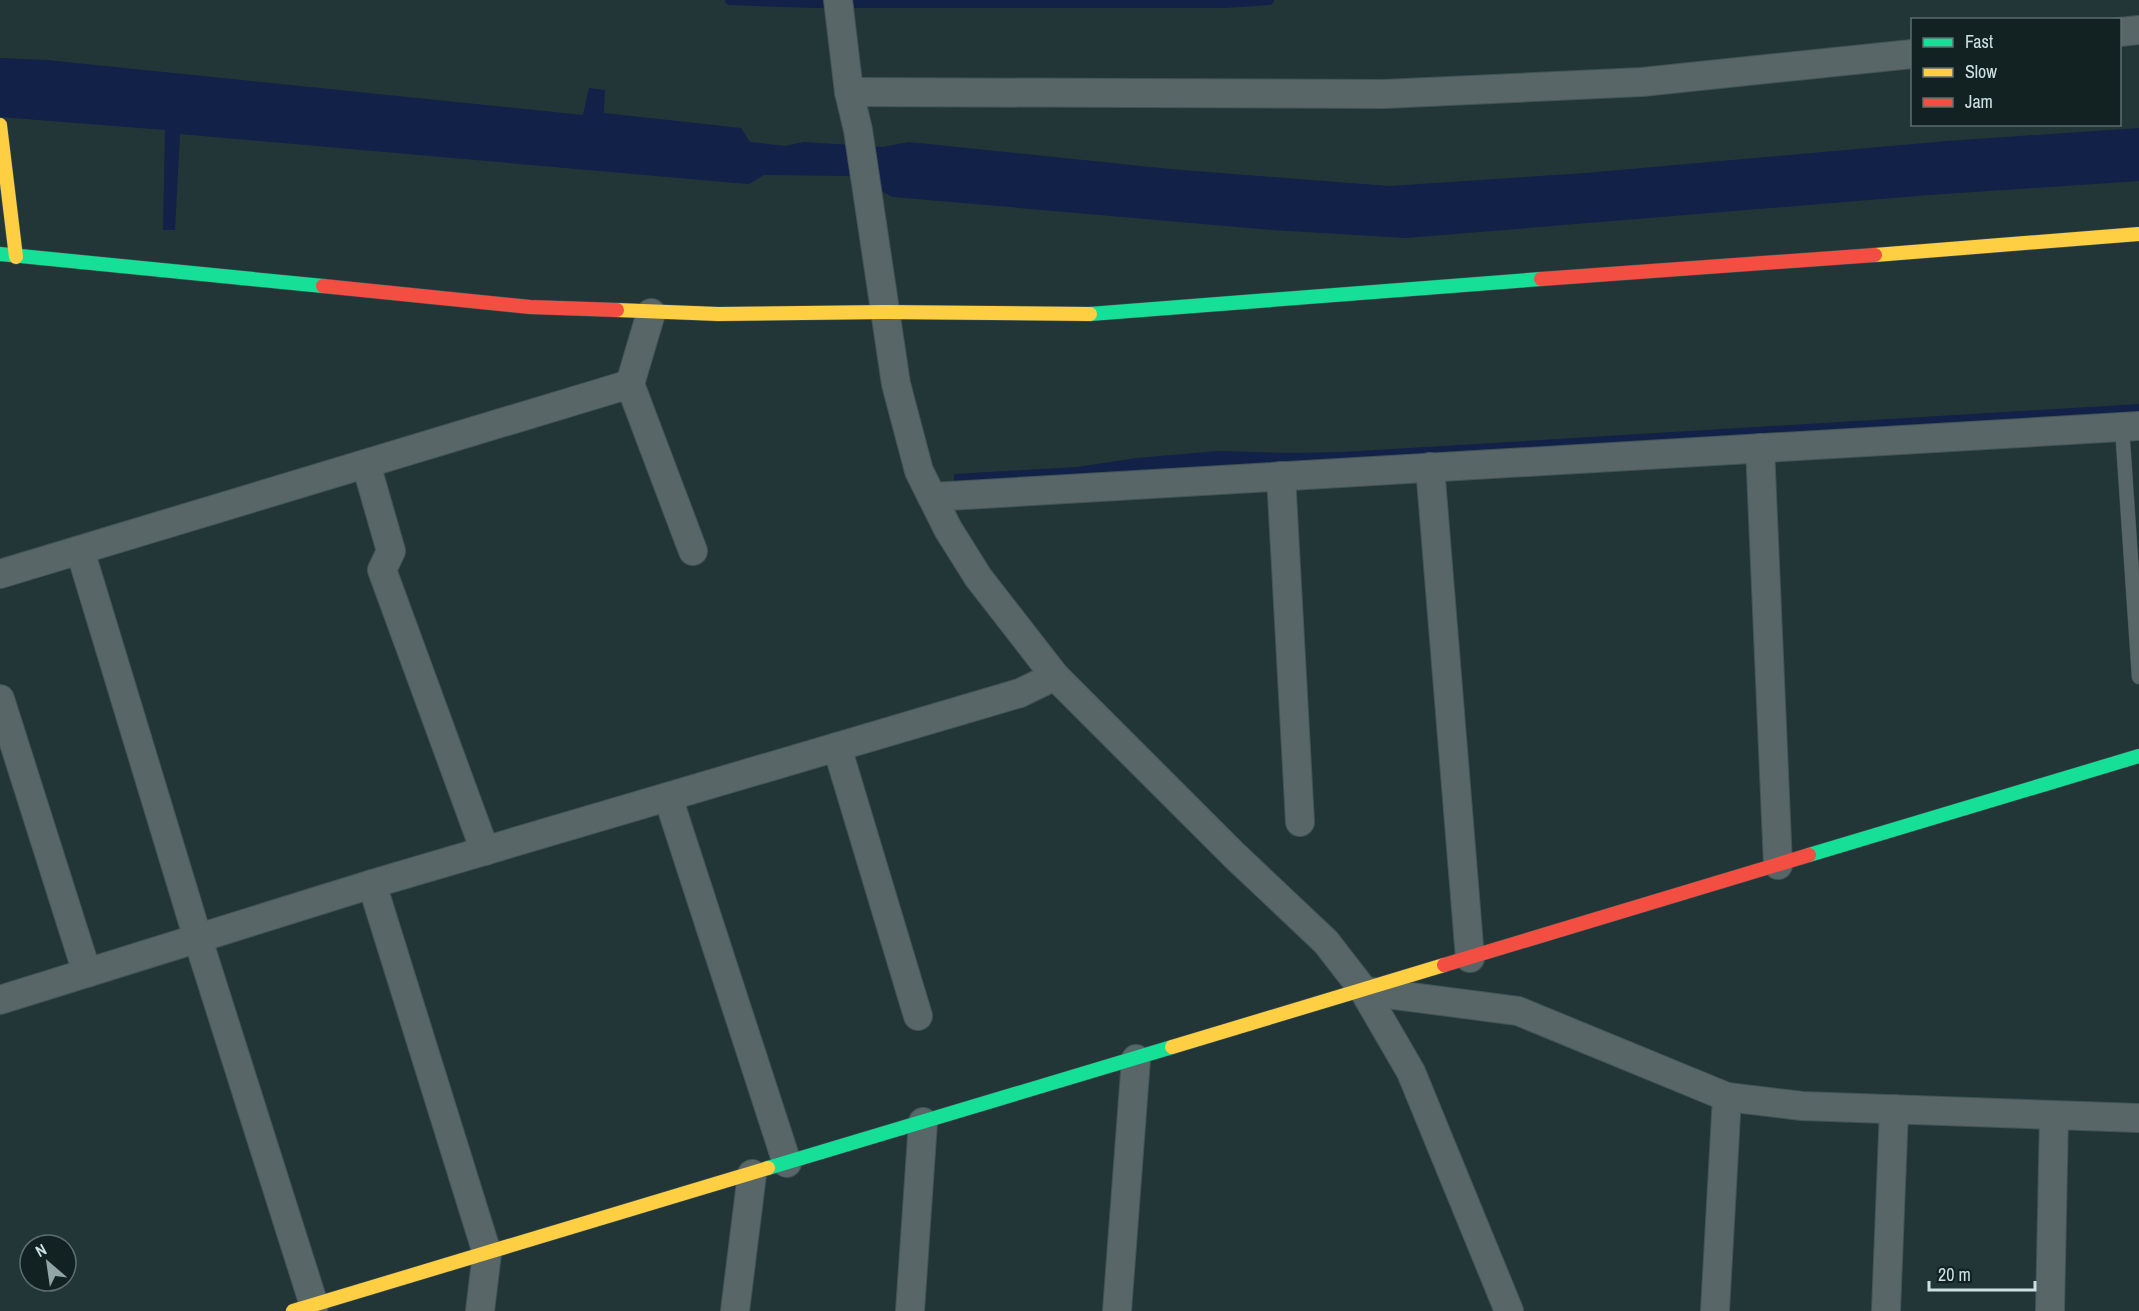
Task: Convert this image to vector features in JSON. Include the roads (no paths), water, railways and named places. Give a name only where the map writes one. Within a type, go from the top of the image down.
[{"type":"street","points":[[838,6],[849,92],[858,130],[896,384],[919,471],[948,529],[978,577],[1055,676],[1227,848],[1326,942],[1364,991],[1411,1072],[1509,1311]]},
{"type":"street","points":[[2121,32],[2139,30]]},
{"type":"street","points":[[849,92],[1384,94],[1642,82],[1911,54]]},
{"type":"street","points":[[1,131],[16,257]]},
{"type":"street","points":[[0,254],[530,307],[718,314],[885,312],[1106,314],[1572,276],[1962,249],[2139,234]]},
{"type":"street","points":[[651,313],[630,384],[693,550]]},
{"type":"street","points":[[1,571],[80,550],[630,384]]},
{"type":"street","points":[[932,497],[2130,426]]},
{"type":"street","points":[[1760,448],[1778,865]]},
{"type":"street","points":[[366,464],[391,551],[382,570],[485,851]]},
{"type":"street","points":[[1430,467],[1470,958]]},
{"type":"street","points":[[1281,476],[1300,822]]},
{"type":"street","points":[[80,550],[198,939],[304,1308],[356,1301],[488,1253],[2139,756]]},
{"type":"street","points":[[0,1000],[372,884],[1020,693],[1055,676]]},
{"type":"street","points":[[0,699],[87,973]]},
{"type":"street","points":[[837,747],[918,1016]]},
{"type":"street","points":[[668,797],[787,1163]]},
{"type":"street","points":[[372,884],[488,1253],[480,1311]]},
{"type":"street","points":[[1364,991],[1518,1011],[1727,1097],[1802,1106],[2139,1118]]},
{"type":"street","points":[[1118,1311],[1136,1059]]},
{"type":"street","points":[[1715,1311],[1727,1097]]},
{"type":"street","points":[[1886,1311],[1894,1109]]},
{"type":"street","points":[[2050,1311],[2054,1115]]},
{"type":"street","points":[[910,1311],[923,1122]]},
{"type":"street","points":[[735,1311],[752,1174]]},
{"type":"lane","points":[[2130,426],[2139,677]]},
{"type":"water","points":[[0,58],[47,60],[583,115],[589,88],[605,90],[604,113],[741,128],[750,142],[785,146],[804,142],[883,147],[909,142],[1170,169],[1389,186],[1585,173],[1947,141],[2139,128],[2139,181],[1929,195],[1406,238],[1273,230],[893,197],[850,176],[764,175],[749,184],[180,134],[175,230],[163,230],[165,130],[0,117]]},
{"type":"water","points":[[2139,404],[2139,417],[954,487],[954,474],[1077,467],[1137,458],[1218,451],[1342,452]]},
{"type":"waterway","points":[[730,0],[814,3],[1225,3],[1269,0]]}]
